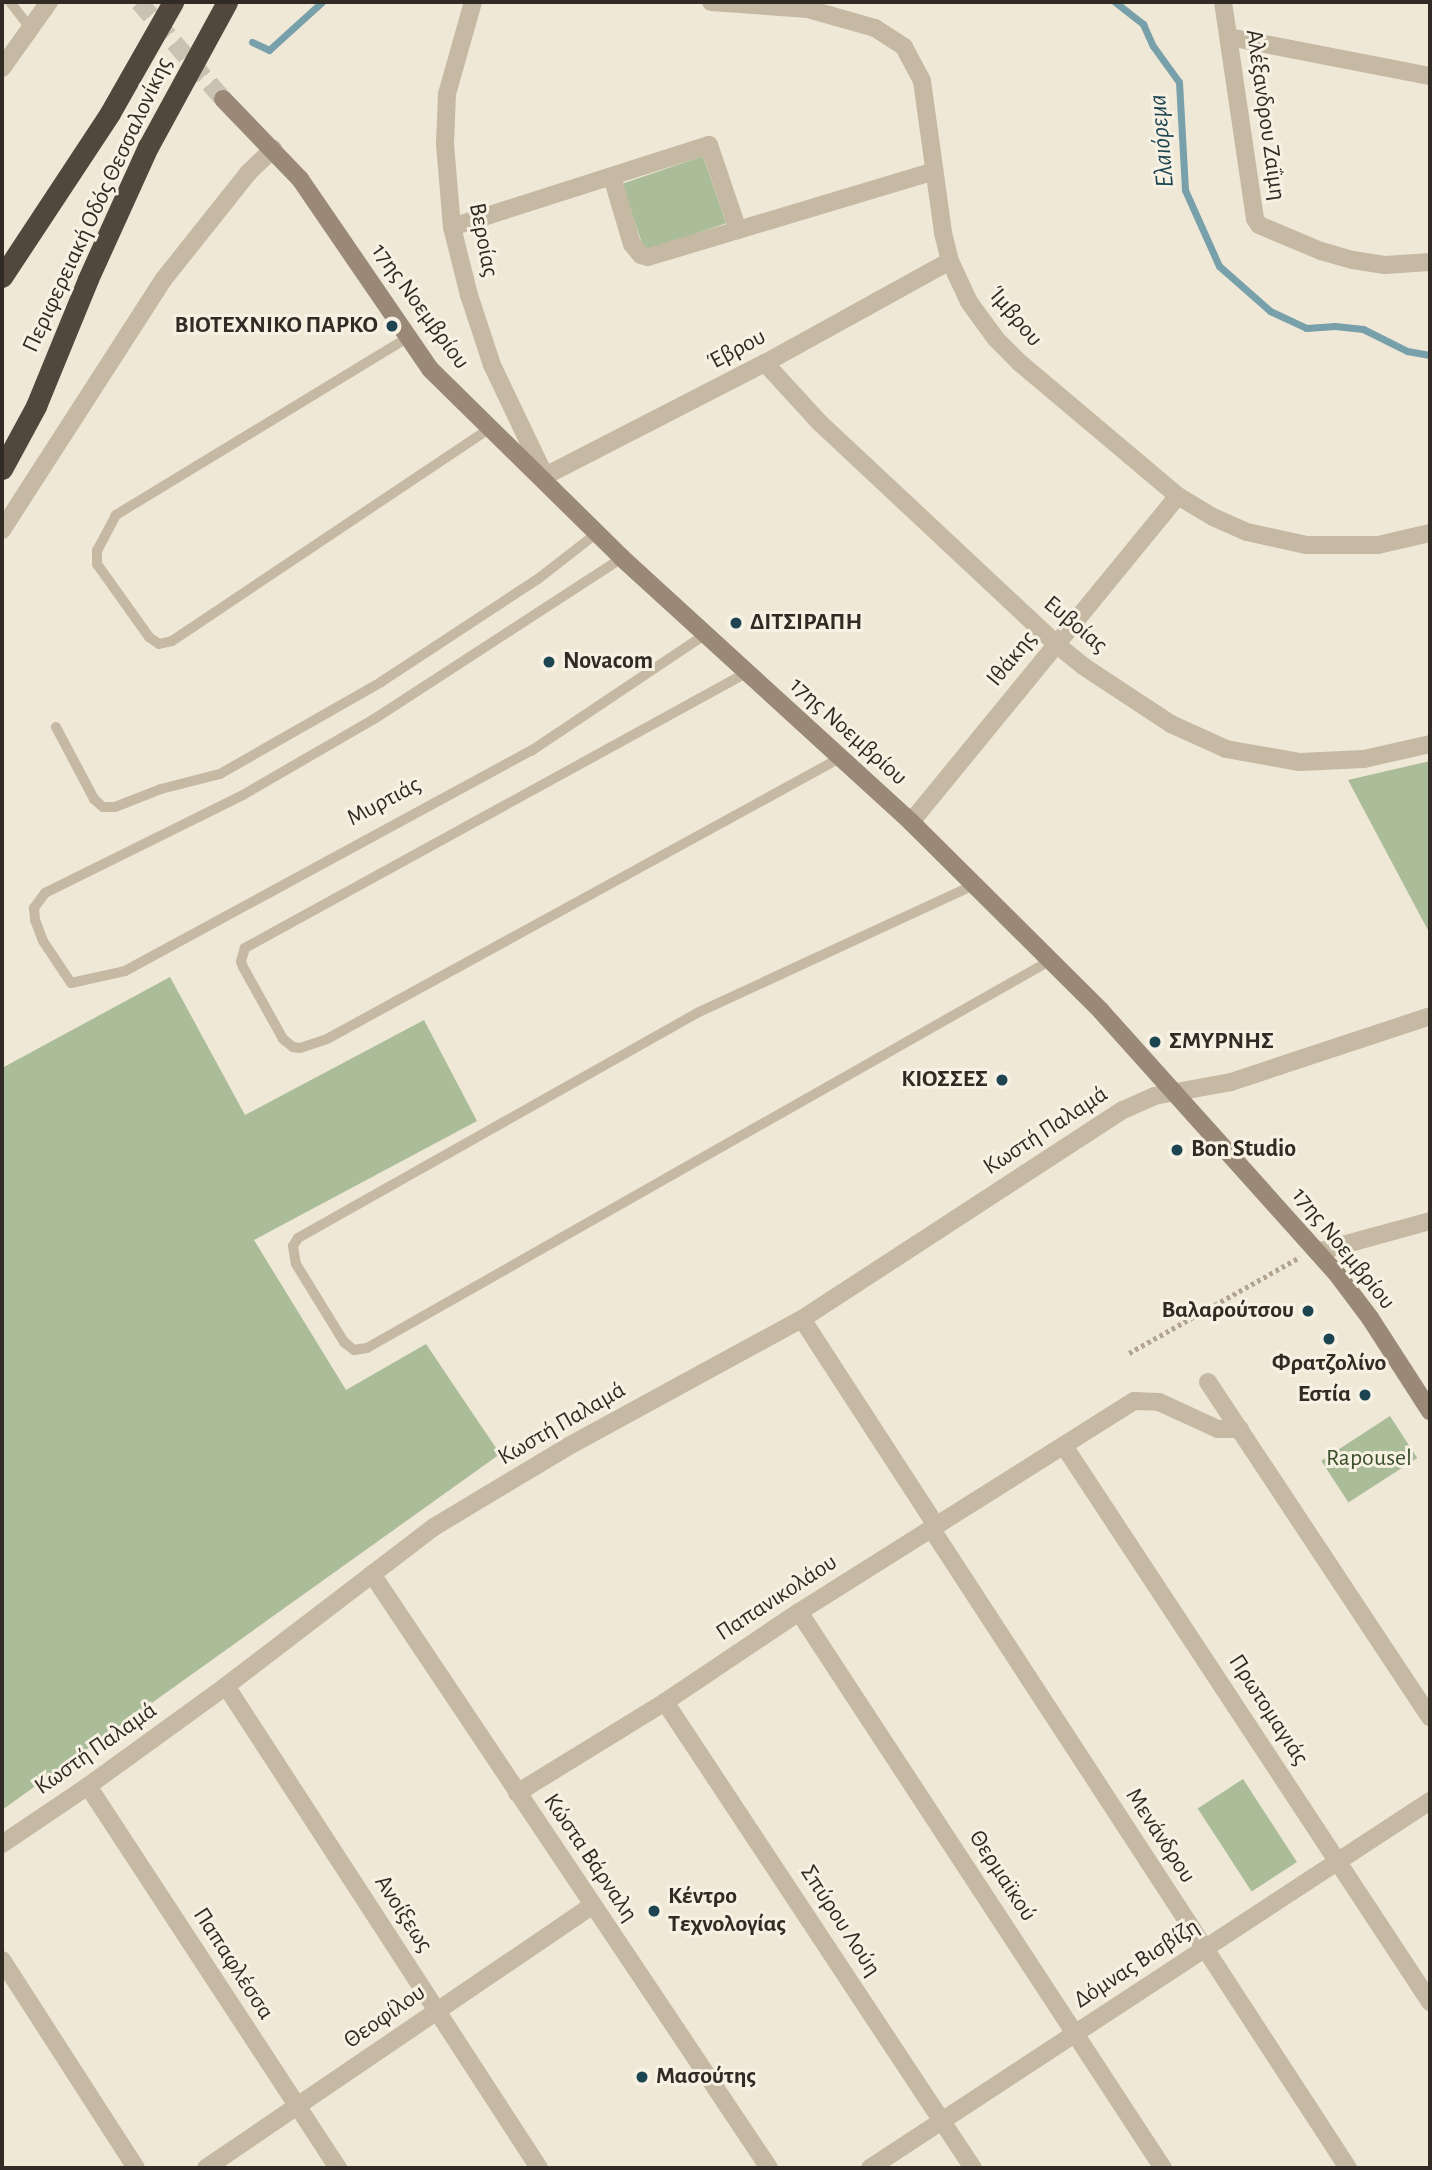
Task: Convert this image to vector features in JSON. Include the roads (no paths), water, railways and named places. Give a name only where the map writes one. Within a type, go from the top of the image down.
[{"type":"highway","name":"Περιφερειακή Οδός Θεσσαλονίκης","points":[[2,277],[110,113],[173,2]]},
{"type":"highway","name":"Περιφερειακή Οδός Θεσσαλονίκης","points":[[2,469],[36,406],[88,279],[148,147],[227,2]]},
{"type":"street","points":[[2,68],[49,2]]},
{"type":"street","name":"Βεροίας","points":[[473,2],[447,94],[445,144],[452,227],[469,295],[492,365],[545,476]]},
{"type":"street","name":"Ίμβρου","points":[[711,2],[808,9],[874,28],[895,40],[910,56],[922,81],[950,261],[969,302],[1008,351],[1178,496],[1241,529],[1306,545],[1378,545],[1430,533]]},
{"type":"street","name":"Αλέξανδρου Ζαΐμη","points":[[1223,2],[1255,219],[1259,225],[1353,260],[1385,265],[1430,262]]},
{"type":"street","points":[[1229,37],[1430,76]]},
{"type":"street","name":"17ης Νοεμβρίου","points":[[223,99],[273,149],[324,212],[430,369],[622,558],[911,822],[1051,960],[1174,1091],[1317,1252],[1358,1301],[1430,1411]]},
{"type":"street","points":[[452,227],[709,145],[738,230]]},
{"type":"street","points":[[2,530],[163,280],[248,173],[273,149]]},
{"type":"street","points":[[612,177],[632,244],[641,255],[655,256],[934,171]]},
{"type":"street","name":"Έβρου","points":[[545,476],[765,363],[950,261]]},
{"type":"street","name":"Ευβοίας","points":[[765,363],[819,422],[1056,644],[1083,666],[1171,724],[1202,740],[1237,752],[1281,760],[1336,762],[1430,744]]},
{"type":"street","name":"Ιθάκης","points":[[911,822],[1178,496]]},
{"type":"street","name":"Κωστή Παλαμά","points":[[2,1844],[88,1786],[226,1686],[447,1518],[567,1447],[802,1319],[1123,1110],[1174,1091],[1231,1082],[1430,1016]]},
{"type":"street","points":[[1317,1252],[1430,1222]]},
{"type":"street","name":"Μενάνδρου","points":[[802,1319],[1203,1950],[1349,2168]]},
{"type":"street","points":[[1208,1382],[1430,1717]]},
{"type":"street","name":"Παπανικολάου","points":[[517,1793],[665,1702],[799,1612],[1129,1403],[1141,1399],[1159,1402],[1209,1426],[1224,1430],[1240,1429]]},
{"type":"street","name":"Πρωτομαγιάς","points":[[1064,1446],[1430,2002]]},
{"type":"street","name":"Κώστα Βάρναλη","points":[[372,1574],[769,2168]]},
{"type":"street","name":"Θερμαϊκού","points":[[799,1612],[1163,2168]]},
{"type":"street","name":"Ανοίξεως","points":[[226,1686],[539,2168]]},
{"type":"street","name":"Σπύρου Λούη","points":[[665,1702],[973,2168]]},
{"type":"street","name":"Παπαφλέσσα","points":[[88,1786],[338,2168]]},
{"type":"street","name":"Δόμνας Βισβίζη","points":[[870,2168],[1430,1801]]},
{"type":"street","name":"Θεοφίλου","points":[[206,2168],[592,1906]]},
{"type":"street","points":[[2,1960],[136,2168]]},
{"type":"lane","points":[[10,2],[30,28]]},
{"type":"lane","points":[[407,338],[116,515],[97,550],[97,564],[149,637],[159,644],[172,641],[489,429]]},
{"type":"lane","points":[[56,727],[94,799],[103,807],[116,807],[161,789],[220,774],[381,682],[538,579],[597,533]]},
{"type":"lane","name":"Μυρτιάς","points":[[622,558],[374,719],[255,788],[45,893],[34,908],[35,920],[43,941],[71,983],[125,971],[519,757],[704,635]]},
{"type":"lane","points":[[746,673],[250,944],[245,948],[241,961],[283,1039],[293,1047],[300,1048],[327,1039],[840,758]]},
{"type":"lane","points":[[976,884],[699,1012],[298,1238],[293,1253],[296,1264],[344,1342],[354,1350],[367,1348],[1051,960]]},
{"type":"waterway","points":[[252,42],[269,50],[322,2]]},
{"type":"waterway","name":"Ελαιόρεμα","points":[[1115,2],[1143,24],[1153,46],[1179,82],[1185,190],[1219,266],[1270,311],[1306,328],[1335,326],[1363,329],[1407,351],[1430,355]]},
{"type":"tunnel","points":[[139,2],[223,99]]},
{"type":"place","name":"ΒΙΟΤΕΧΝΙΚΟ ΠΑΡΚΟ","points":[[392,326]]},
{"type":"place","name":"ΔΙΤΣΙΡΑΠΗ","points":[[736,623]]},
{"type":"place","name":"Novacom","points":[[549,662]]},
{"type":"place","name":"ΣΜΥΡΝΗΣ","points":[[1155,1042]]},
{"type":"place","name":"ΚΙΟΣΣΕΣ","points":[[1002,1080]]},
{"type":"place","name":"Bon Studio","points":[[1177,1150]]},
{"type":"place","name":"Βαλαρούτσου","points":[[1308,1311]]},
{"type":"place","name":"Φρατζολίνο","points":[[1329,1339]]},
{"type":"place","name":"Εστία","points":[[1365,1395]]},
{"type":"place","name":"Κέντρο Τεχνολογίας","points":[[654,1911]]},
{"type":"place","name":"Μασούτης","points":[[642,2077]]},
{"type":"park label","name":"Rapousel","points":[[1369,1459]]}]
